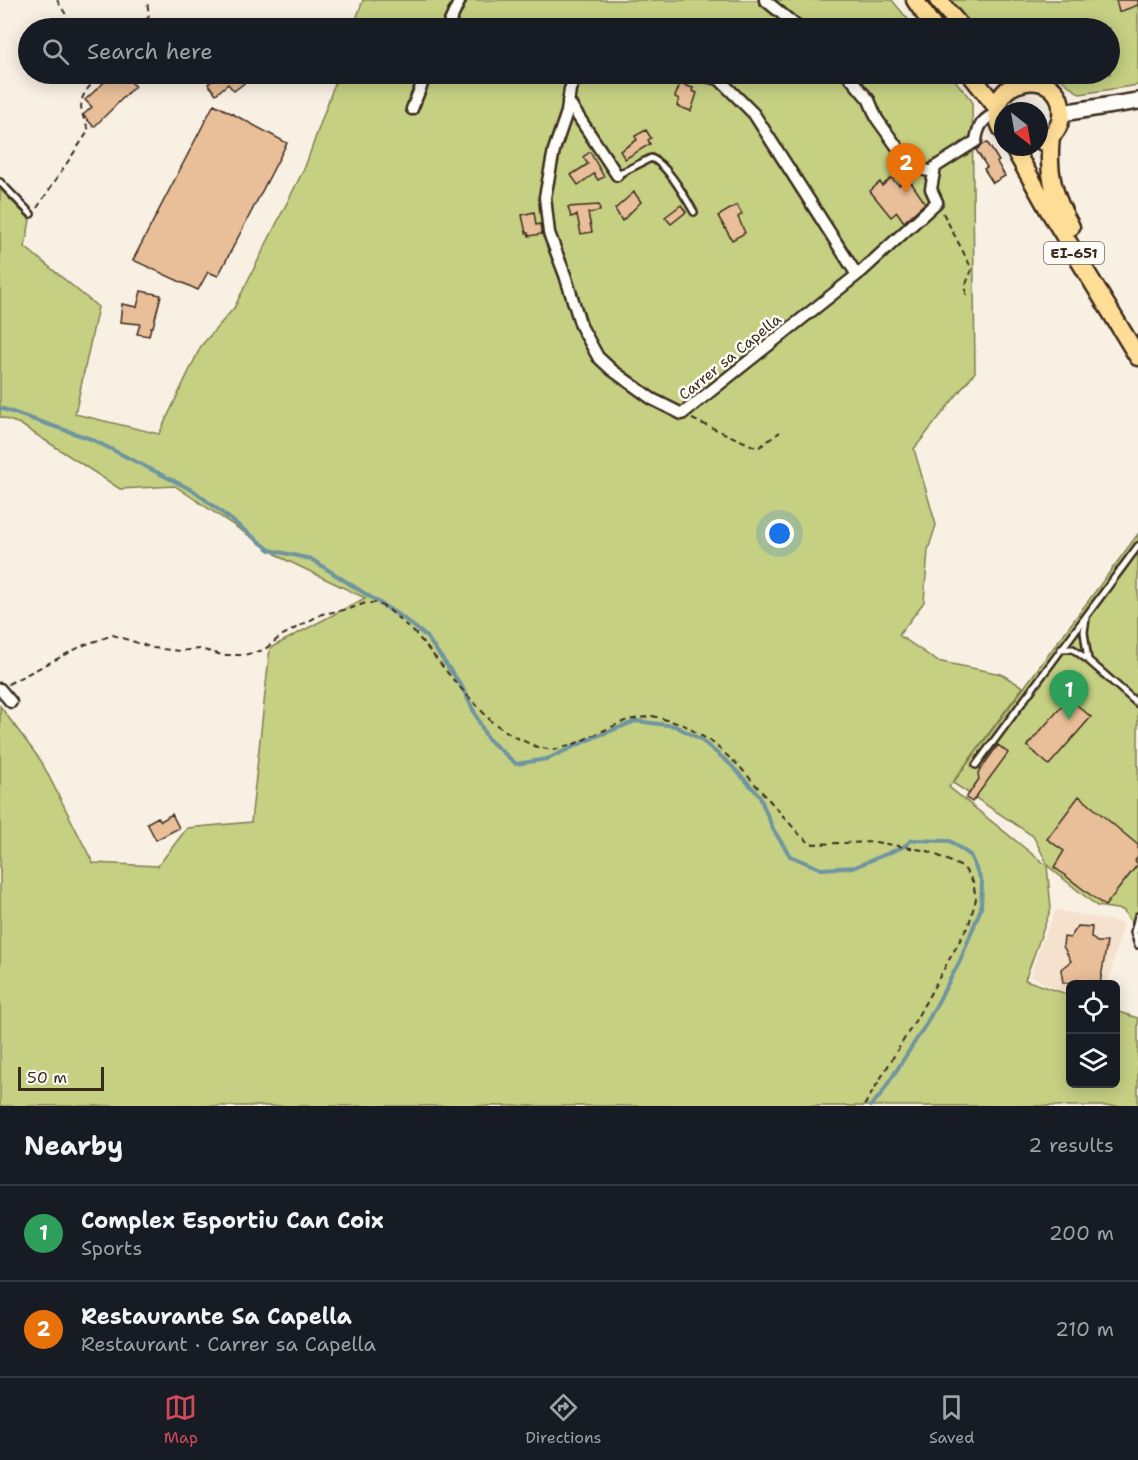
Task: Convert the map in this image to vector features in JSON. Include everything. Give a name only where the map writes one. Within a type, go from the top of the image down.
[{"type":"main road","points":[[915,0],[927,18]]},
{"type":"main road","points":[[942,3],[954,18]]},
{"type":"main road","points":[[977,84],[994,107]]},
{"type":"main road","points":[[1000,102],[1003,95],[1015,84]]},
{"type":"main road","points":[[1041,84],[1052,89],[1059,100],[1062,113]]},
{"type":"main road","name":"EI-651","points":[[1048,137],[1059,126],[1062,113]]},
{"type":"main road","name":"EI-651","points":[[1018,156],[1138,357]]},
{"type":"main road","name":"EI-651","points":[[1047,156],[1059,205],[1138,342]]},
{"type":"street","points":[[452,18],[460,0]]},
{"type":"street","points":[[765,0],[787,18]]},
{"type":"street","points":[[412,109],[422,84]]},
{"type":"street","name":"Carrer sa Capella","points":[[573,84],[567,112],[554,150],[545,197],[549,233],[581,326],[598,357],[652,399],[682,414],[856,275],[937,202]]},
{"type":"street","points":[[723,84],[754,114],[856,275]]},
{"type":"street","points":[[855,84],[869,100],[877,119],[904,158],[915,168],[934,172]]},
{"type":"street","points":[[1062,113],[1138,101]]},
{"type":"street","points":[[568,102],[617,175]]},
{"type":"street","points":[[937,202],[931,189],[935,167],[976,141],[977,129],[983,120],[994,113]]},
{"type":"street","points":[[0,689],[11,702]]},
{"type":"lane","points":[[617,175],[651,158],[657,160],[694,212]]},
{"type":"lane","points":[[0,182],[31,214]]},
{"type":"lane","points":[[976,765],[1138,546]]},
{"type":"lane","points":[[1086,616],[1084,632],[1088,660]]},
{"type":"lane","points":[[1061,649],[1073,649],[1138,704]]},
{"type":"lane","points":[[1138,916],[1134,932],[1138,945]]},
{"type":"path","points":[[57,0],[68,18]]},
{"type":"path","points":[[147,0],[148,18]]},
{"type":"path","points":[[31,214],[42,203],[89,130],[82,116],[80,104],[91,84]]},
{"type":"path","points":[[937,202],[972,269],[966,284],[966,296]]},
{"type":"path","points":[[682,414],[758,448],[780,432]]},
{"type":"path","points":[[0,689],[84,645],[112,635],[153,648],[179,651],[200,649],[222,655],[243,656],[264,650],[281,636],[322,614],[366,603],[377,603],[389,610],[416,634],[492,722],[515,737],[537,747],[553,750],[572,745],[627,720],[653,716],[684,725],[713,743],[739,766],[792,827],[811,844],[875,842],[928,851],[964,868],[973,882],[976,899],[969,924],[864,1106]]},
{"type":"shaded area","points":[[1056,910],[1123,923],[1108,980],[1066,980],[1066,992],[1043,983],[1031,975],[1040,946]]},
{"type":"green space","points":[[363,0],[892,0],[907,18],[357,18]]},
{"type":"green space","points":[[942,0],[1138,0],[1138,85],[1080,94],[1067,84],[1120,84],[1120,18],[957,18]]},
{"type":"green space","points":[[334,84],[958,84],[972,101],[975,372],[914,449],[936,525],[928,550],[924,602],[899,635],[937,661],[1001,674],[1023,687],[949,787],[1047,866],[1051,908],[1025,980],[1066,994],[1066,1088],[1120,1088],[1120,1012],[1138,1018],[1138,1106],[0,1106],[0,706],[41,761],[93,863],[158,866],[187,828],[251,822],[270,648],[365,598],[282,558],[175,486],[120,489],[20,424],[0,417],[0,189],[30,220],[25,247],[98,307],[75,414],[159,434],[201,346],[234,308],[305,167]]},
{"type":"green space","points":[[1138,534],[1138,932],[1123,910],[1097,906],[1049,867],[1033,836],[953,783]]},
{"type":"building","points":[[1116,0],[1138,0],[1138,5],[1119,12]]},
{"type":"building","points":[[102,84],[133,84],[135,86],[94,127],[83,115],[92,107],[85,100]]},
{"type":"building","points":[[208,84],[228,84],[216,94]]},
{"type":"building","points":[[228,84],[243,84],[234,91]]},
{"type":"building","points":[[680,84],[693,88],[692,91],[697,93],[691,111],[677,106],[679,99],[675,97]]},
{"type":"building","points":[[214,104],[287,143],[218,276],[208,272],[198,290],[133,260]]},
{"type":"building","points":[[646,130],[651,138],[648,140],[650,144],[625,159],[620,151],[637,140],[635,136]]},
{"type":"building","points":[[987,142],[1005,176],[993,183],[984,169],[987,167],[976,150]]},
{"type":"building","points":[[590,152],[604,177],[598,180],[594,174],[578,185],[571,175],[588,164],[583,157]]},
{"type":"building","points":[[891,178],[899,185],[908,178],[925,203],[904,222],[897,212],[891,217],[870,191],[880,182],[882,186]]},
{"type":"building","points":[[634,192],[641,202],[622,221],[615,209]]},
{"type":"building","points":[[599,205],[600,211],[588,213],[592,232],[581,234],[577,215],[571,217],[568,207]]},
{"type":"building","points":[[681,205],[686,212],[671,224],[665,217]]},
{"type":"building","points":[[737,205],[742,214],[738,217],[745,233],[732,240],[718,216]]},
{"type":"building","points":[[534,212],[536,225],[540,224],[542,234],[529,236],[526,233],[522,215]]},
{"type":"building","points":[[141,291],[161,295],[149,336],[137,334],[140,324],[120,322],[122,304],[137,307]]},
{"type":"building","points":[[1069,698],[1091,717],[1049,765],[1027,746]]},
{"type":"building","points":[[998,745],[1008,753],[972,802],[966,798],[979,779],[978,773]]},
{"type":"building","points":[[1079,796],[1138,845],[1138,856],[1135,861],[1138,864],[1105,906],[1054,867],[1064,851],[1047,839]]},
{"type":"building","points":[[172,814],[179,828],[156,840],[147,823],[158,817],[161,821]]},
{"type":"building","points":[[1078,926],[1092,927],[1091,937],[1097,942],[1107,942],[1101,980],[1066,980],[1066,983],[1063,983],[1061,969],[1071,961],[1063,946],[1064,937],[1070,938]]},
{"type":"waterway","points":[[0,408],[91,439],[194,491],[270,550],[311,559],[403,618],[426,636],[461,685],[487,738],[516,764],[547,759],[636,721],[675,726],[700,739],[730,764],[759,795],[773,829],[790,856],[821,869],[855,867],[903,847],[912,840],[950,841],[970,855],[982,882],[981,908],[960,961],[925,1026],[880,1096],[870,1106]]},
{"type":"place","name":"Restaurante Sa Capella","points":[[906,193]]},
{"type":"place","name":"Complex Esportiu Can Coix","points":[[1069,720]]}]
